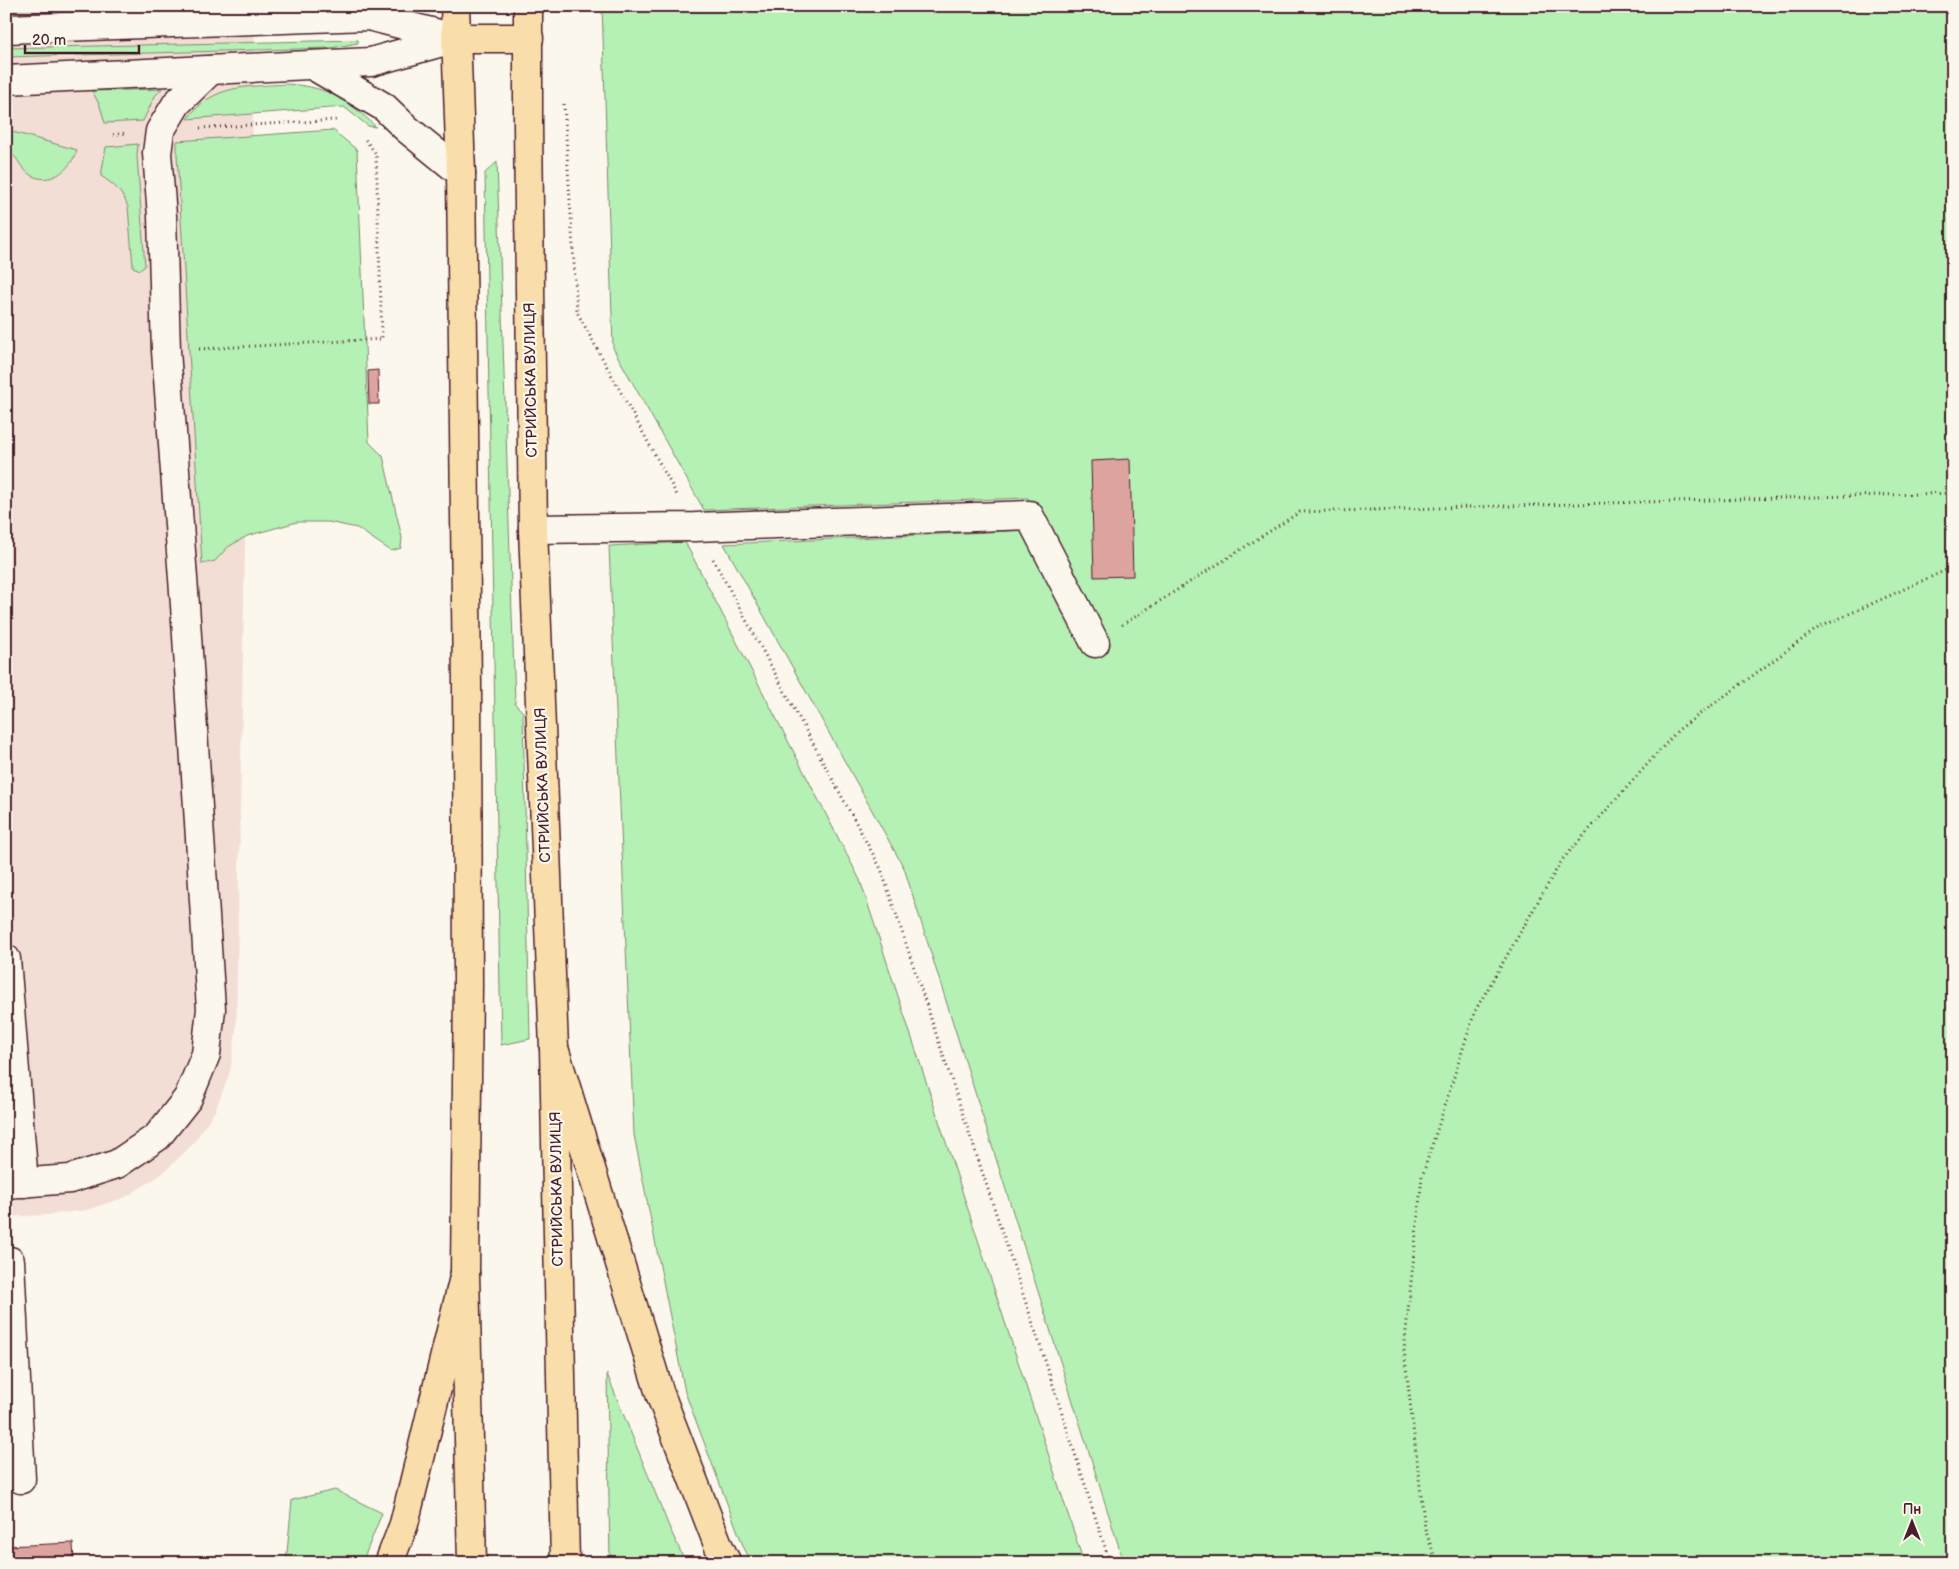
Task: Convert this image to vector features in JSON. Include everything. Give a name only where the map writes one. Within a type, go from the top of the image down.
[{"type":"main road","points":[[455,6],[461,173],[468,956],[465,1273],[472,1563]]},
{"type":"main road","name":"СТРИЙСЬКА ВУЛИЦЯ","points":[[528,6],[533,529],[554,1048],[565,1563]]},
{"type":"main road","points":[[456,38],[529,38]]},
{"type":"main road","points":[[554,1048],[660,1394],[719,1547],[727,1563]]},
{"type":"main road","points":[[389,1563],[404,1524],[465,1273]]},
{"type":"lane","points":[[6,29],[372,11],[456,38]]},
{"type":"lane","points":[[6,80],[371,62],[456,38]]},
{"type":"lane","points":[[312,65],[384,107],[407,129],[461,173]]},
{"type":"lane","points":[[6,958],[15,1184],[70,1179],[117,1164],[157,1137],[188,1098],[206,1054],[211,1009],[185,606],[166,351],[162,216],[157,153],[160,131],[177,103],[211,70]]},
{"type":"lane","points":[[533,529],[695,527],[1029,515],[1094,643]]},
{"type":"lane","points":[[10,1262],[21,1479]]},
{"type":"path","points":[[564,95],[577,312],[882,869],[1045,1360],[1110,1563]]},
{"type":"path","points":[[191,129],[338,120]]},
{"type":"path","points":[[166,351],[382,339],[376,154],[359,131]]},
{"type":"path","points":[[113,135],[132,133]]},
{"type":"path","points":[[1094,643],[1300,512],[1953,493]]},
{"type":"path","points":[[1437,1563],[1426,1529],[1404,1350],[1422,1177],[1475,1011],[1562,860],[1678,730],[1818,628],[1953,567]]},
{"type":"shaded area","points":[[255,7],[236,1031],[230,1072],[215,1111],[192,1145],[162,1174],[126,1197],[87,1210],[6,1217],[6,9]]},
{"type":"green space","points":[[6,6],[284,6],[6,9]]},
{"type":"green space","points":[[602,6],[1953,6],[1953,1563],[1124,1563],[904,868],[724,544],[1029,530],[1028,498],[704,510],[613,348]]},
{"type":"green space","points":[[358,40],[358,43],[331,48],[6,57],[6,48]]},
{"type":"green space","points":[[286,84],[313,88],[336,96],[356,109],[376,127],[368,126],[344,107],[187,119],[208,99],[219,93],[244,87]]},
{"type":"green space","points":[[162,89],[155,96],[143,121],[105,123],[100,106],[92,91]]},
{"type":"green space","points":[[6,130],[77,150],[70,163],[60,173],[53,177],[39,178],[27,172],[9,151],[6,143]]},
{"type":"green space","points":[[333,130],[357,150],[369,442],[383,456],[402,538],[401,548],[391,551],[357,528],[328,522],[297,522],[247,536],[228,547],[215,561],[202,564],[177,141]]},
{"type":"green space","points":[[138,144],[137,156],[145,266],[140,270],[133,267],[128,207],[124,197],[118,189],[101,176],[106,147]]},
{"type":"green space","points":[[497,162],[515,704],[523,712],[530,1039],[501,1045],[485,173]]},
{"type":"green space","points":[[685,542],[860,880],[1084,1563],[752,1563],[744,1548],[685,1392],[634,1135],[609,546]]},
{"type":"green space","points":[[607,1374],[670,1529],[686,1563],[610,1563]]},
{"type":"green space","points":[[335,1490],[382,1513],[362,1563],[286,1563],[292,1500]]},
{"type":"building","points":[[378,370],[379,404],[369,404],[368,371]]},
{"type":"building","points":[[1130,459],[1133,576],[1094,577],[1091,461]]},
{"type":"building","points":[[73,1543],[74,1563],[6,1563],[6,1546]]}]
